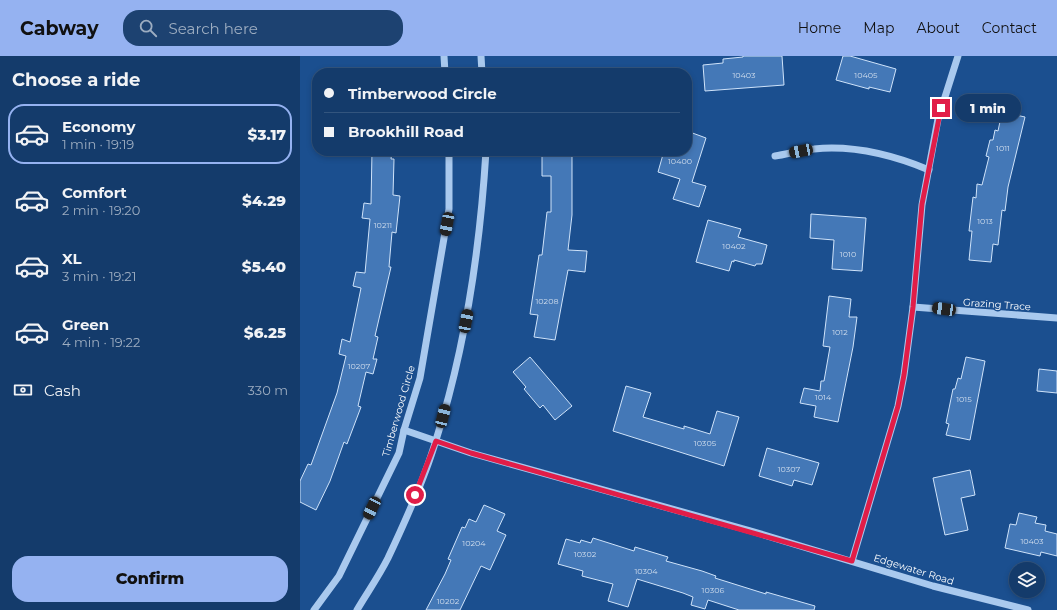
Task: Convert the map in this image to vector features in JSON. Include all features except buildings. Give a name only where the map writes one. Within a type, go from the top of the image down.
[{"type":"street","points":[[444,56],[445,68]]},
{"type":"street","points":[[481,56],[482,68]]},
{"type":"street","points":[[852,561],[898,406],[904,375],[913,307],[922,204],[938,119],[958,56]]},
{"type":"street","points":[[775,156],[814,149],[840,149],[882,154],[929,170]]},
{"type":"street","name":"Timberwood Circle","points":[[314,610],[343,569],[399,453],[404,430],[420,378],[450,209],[449,156]]},
{"type":"street","points":[[357,610],[387,559],[436,441],[460,351],[472,290],[482,219],[486,156]]},
{"type":"street","name":"Grazing Trace","points":[[913,307],[1057,318]]},
{"type":"street","name":"Edgewater Road","points":[[404,430],[471,453],[852,561],[933,586],[1028,610]]},
{"type":"route","points":[[415,495],[436,441],[471,453],[751,531],[852,561],[861,535],[898,406],[904,375],[913,307],[922,204],[941,108]]}]
